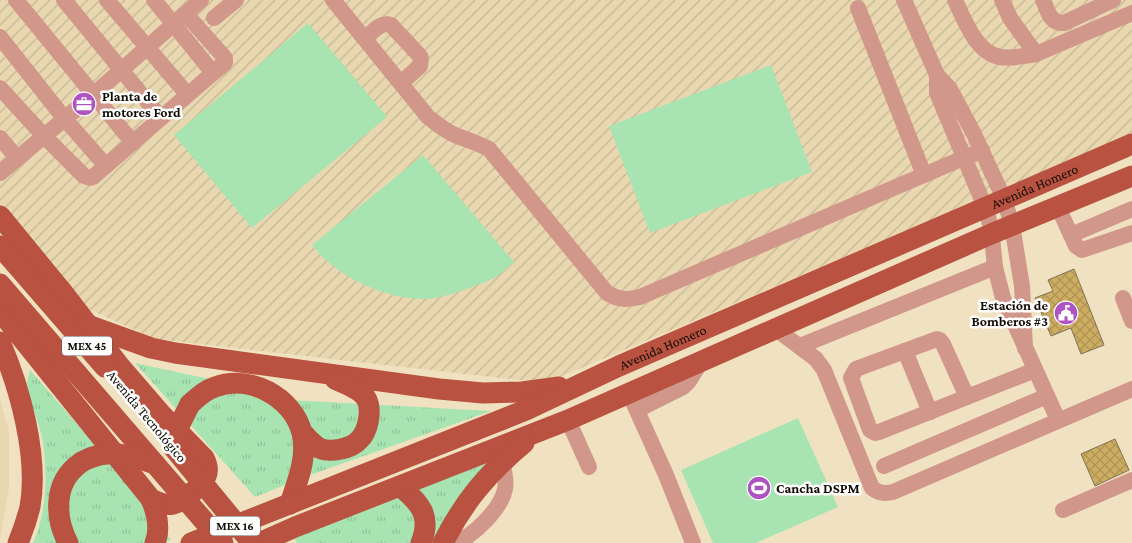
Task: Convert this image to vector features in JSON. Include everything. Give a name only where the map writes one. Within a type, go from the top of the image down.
[{"type":"main road","name":"Avenida Homero","points":[[191,543],[492,424],[619,366],[1132,144]]},
{"type":"main road","name":"Avenida Homero","points":[[259,543],[299,531],[401,486],[568,420],[633,402],[702,360],[991,234],[1132,176]]},
{"type":"main road","points":[[0,216],[90,326],[118,364],[162,415],[204,458],[207,464],[206,477],[183,500],[173,504],[164,504],[151,499]]},
{"type":"main road","name":"Avenida Tecnológico","points":[[0,246],[173,447],[252,543]]},
{"type":"main road","name":"Avenida Tecnológico","points":[[0,284],[223,543]]},
{"type":"main road","points":[[0,311],[151,499],[156,511],[158,524],[155,543]]},
{"type":"main road","points":[[90,326],[151,348],[439,390],[484,393],[522,392],[579,384]]},
{"type":"main road","points":[[2,354],[16,384],[26,426],[31,462],[30,505],[18,543]]},
{"type":"main road","points":[[619,366],[633,402]]},
{"type":"main road","points":[[302,432],[320,448],[337,450],[359,442],[365,432],[369,415],[367,400],[354,387],[303,370]]},
{"type":"main road","points":[[173,447],[178,428],[190,404],[202,394],[215,387],[228,384],[250,384],[270,392],[286,403],[295,415],[302,432],[303,459],[284,506]]},
{"type":"main road","points":[[443,543],[457,516],[479,486],[533,434]]},
{"type":"main road","points":[[68,543],[59,521],[58,507],[64,482],[70,472],[90,458],[104,454],[135,457],[155,464]]},
{"type":"main road","points":[[401,486],[423,509],[425,519],[421,543]]},
{"type":"lane","points":[[16,0],[133,142]]},
{"type":"lane","points":[[64,0],[161,118]]},
{"type":"lane","points":[[106,0],[187,94]]},
{"type":"lane","points":[[0,88],[44,136],[87,177],[93,177],[213,73],[180,20],[154,0]]},
{"type":"lane","points":[[0,173],[93,95],[201,0]]},
{"type":"lane","points":[[214,18],[236,0]]},
{"type":"lane","points":[[333,0],[428,117],[440,127],[453,134],[481,144],[489,149],[608,293],[616,298],[629,300],[640,297],[982,150]]},
{"type":"lane","points":[[904,0],[937,75],[950,89],[982,150],[995,203],[991,234],[995,267],[1003,298],[1058,420]]},
{"type":"lane","points":[[954,0],[973,37],[987,51],[999,57],[1019,57],[1036,54],[1132,13]]},
{"type":"lane","points":[[1002,0],[1010,18],[1036,54]]},
{"type":"lane","points":[[1043,0],[1051,19],[1058,23],[1064,22],[1085,6],[1113,0]]},
{"type":"lane","points":[[858,8],[924,175]]},
{"type":"lane","points":[[365,39],[381,25],[388,23],[419,55],[421,58],[420,66],[401,83]]},
{"type":"lane","points":[[0,37],[64,118],[106,166]]},
{"type":"lane","points":[[937,75],[938,93],[964,158],[1012,226],[1022,286],[1025,348]]},
{"type":"lane","points":[[0,138],[18,158]]},
{"type":"lane","points":[[1058,207],[1076,246],[1082,250],[1132,233]]},
{"type":"lane","points":[[1071,235],[1132,209]]},
{"type":"lane","points":[[800,346],[995,267]]},
{"type":"lane","points":[[1123,298],[1132,320]]},
{"type":"lane","points":[[776,329],[816,359],[824,370],[872,488],[885,494],[1132,389]]},
{"type":"lane","points":[[968,397],[940,340],[934,340],[852,373],[851,382],[865,419],[870,430],[876,433],[968,397],[1035,370]]},
{"type":"lane","points":[[905,351],[930,412]]},
{"type":"lane","points":[[884,466],[1047,396]]},
{"type":"lane","points":[[633,402],[693,543]]},
{"type":"lane","points":[[847,427],[865,419]]},
{"type":"lane","points":[[568,420],[589,467]]},
{"type":"lane","points":[[456,543],[480,528],[501,500],[505,489],[502,462]]},
{"type":"lane","points":[[1063,510],[1132,480]]},
{"type":"shaded area","points":[[0,0],[1132,0],[1132,136],[546,383],[155,339],[77,304],[0,215]]},
{"type":"shaded area","points":[[0,400],[9,430],[9,488],[0,539]]},
{"type":"green space","points":[[308,23],[387,117],[252,228],[174,135]]},
{"type":"green space","points":[[771,65],[812,172],[650,233],[609,126]]},
{"type":"green space","points":[[423,155],[514,262],[490,280],[452,294],[427,299],[379,291],[364,284],[334,267],[312,245]]},
{"type":"green space","points":[[135,363],[228,383],[290,400],[491,411],[310,475],[255,497]]},
{"type":"green space","points":[[30,370],[104,455],[171,540],[164,543],[33,543],[44,505],[45,463],[42,437],[27,382]]},
{"type":"green space","name":"Cancha DSPM","points":[[798,418],[838,507],[756,543],[713,543],[681,470]]},
{"type":"green space","points":[[492,461],[434,543],[297,543],[294,538]]},
{"type":"building","name":"Estación de Bomberos #3","points":[[1074,269],[1104,345],[1081,354],[1071,328],[1051,336],[1035,298],[1053,291],[1048,280]]},
{"type":"building","points":[[1115,439],[1129,470],[1095,486],[1081,454]]},
{"type":"place","name":"Planta de motores Ford","points":[[84,104]]},
{"type":"place","name":"Estación de Bomberos #3","points":[[1066,313]]},
{"type":"place","name":"Cancha DSPM","points":[[759,488]]}]
